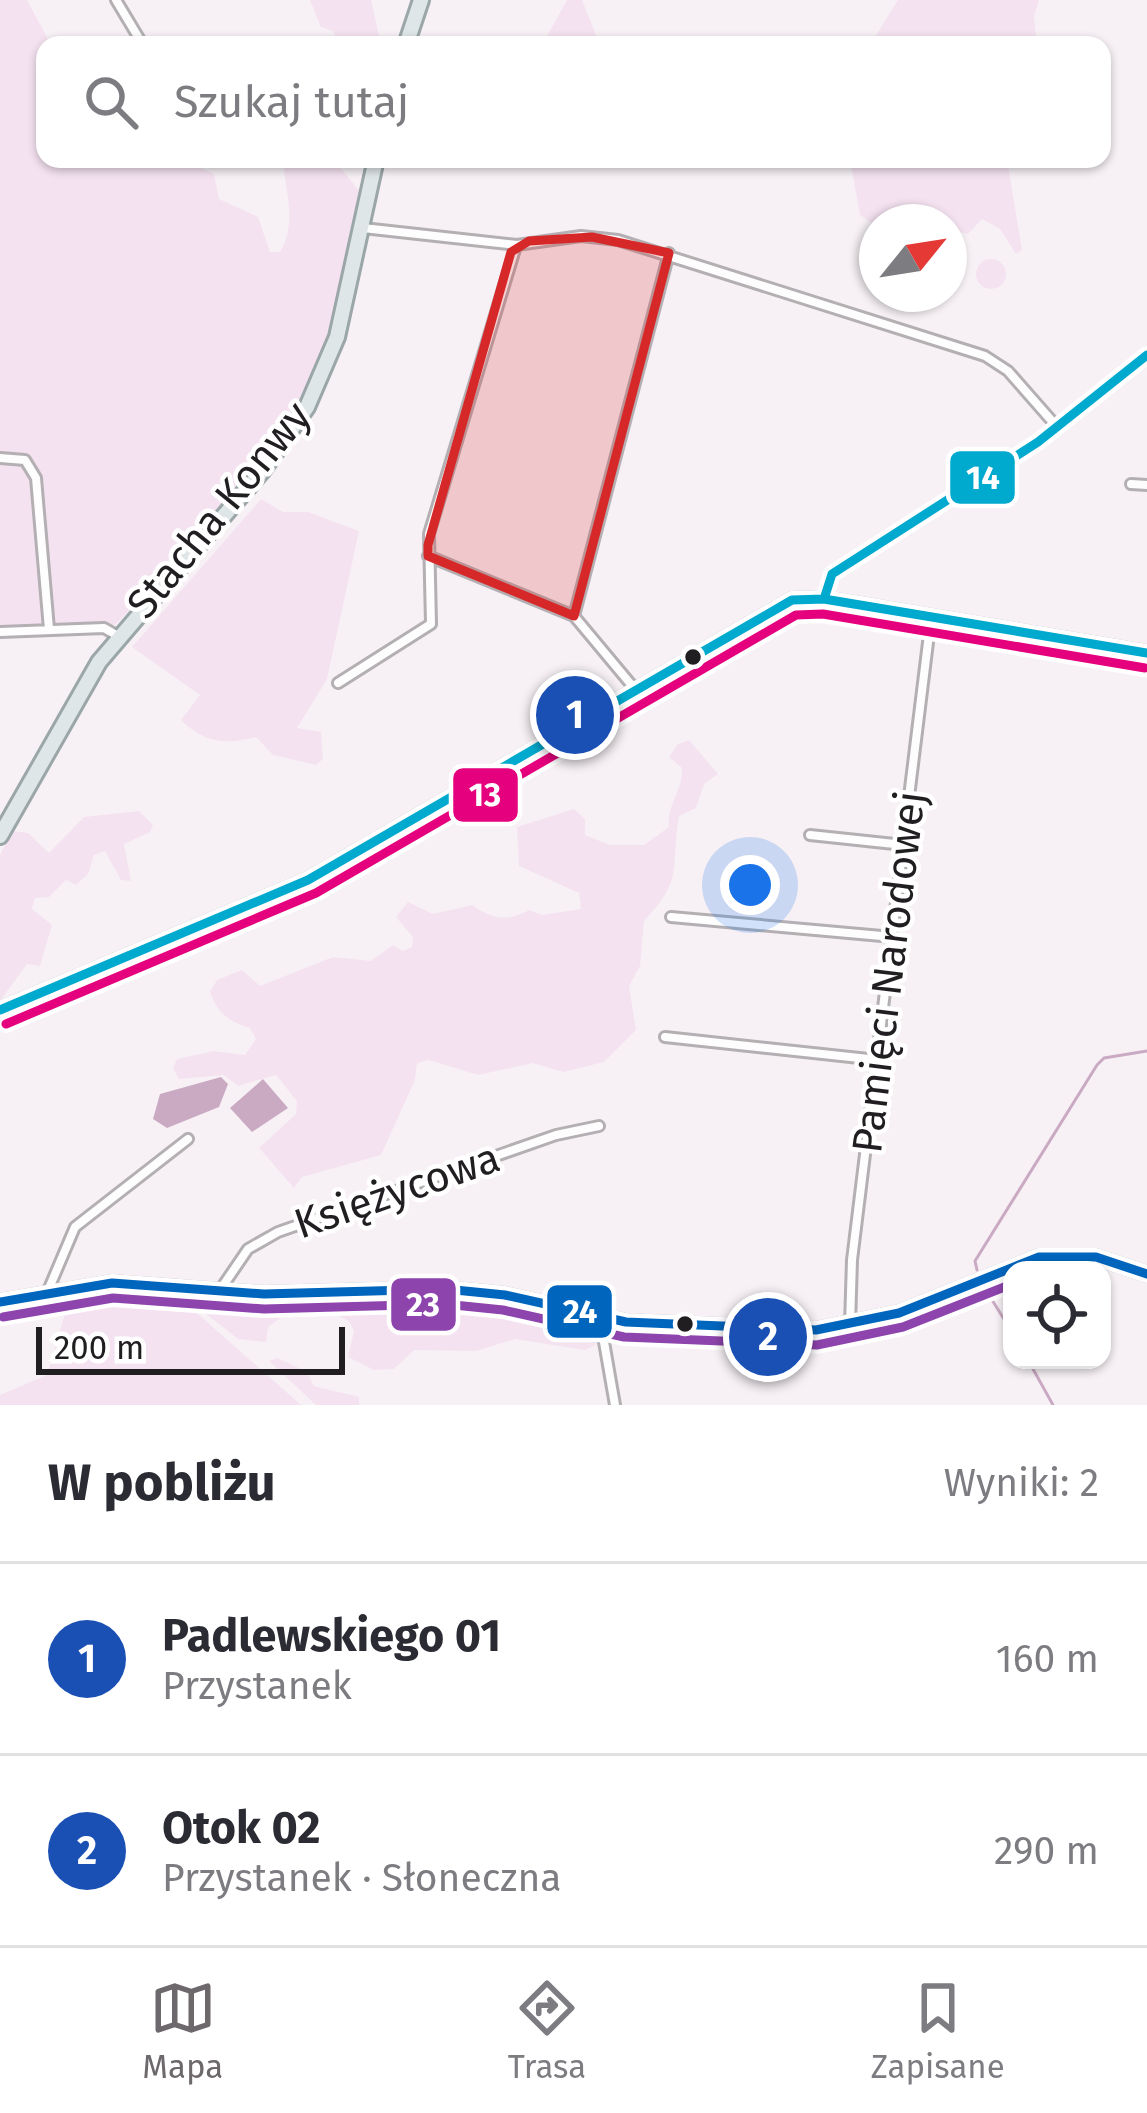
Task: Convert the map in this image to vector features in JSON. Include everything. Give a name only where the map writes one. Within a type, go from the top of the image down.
[{"type":"main road","points":[[409,36],[421,0]]},
{"type":"main road","name":"Stacha Konwy","points":[[0,836],[80,691],[118,636],[297,423],[337,337],[362,228],[370,168]]},
{"type":"street","points":[[116,0],[138,36]]},
{"type":"street","points":[[362,228],[517,245],[592,237],[669,253],[985,356],[1008,371],[1058,428]]},
{"type":"street","points":[[338,683],[428,629],[432,613],[428,556],[451,451],[507,263],[517,245]]},
{"type":"street","points":[[574,616],[669,253]]},
{"type":"street","points":[[824,599],[832,574],[1058,428],[1147,355]]},
{"type":"street","points":[[0,458],[25,460],[36,478],[49,629]]},
{"type":"street","points":[[1131,484],[1147,485]]},
{"type":"street","points":[[428,556],[574,616],[634,688]]},
{"type":"street","points":[[0,1010],[308,880],[778,607],[824,599],[1147,653]]},
{"type":"street","name":"Pamięci Narodowej","points":[[850,1326],[848,1288],[931,618]]},
{"type":"street","points":[[0,632],[104,628],[118,636]]},
{"type":"street","points":[[809,835],[904,844]]},
{"type":"street","points":[[670,916],[892,938]]},
{"type":"street","points":[[665,1037],[878,1060]]},
{"type":"street","name":"Księżycowa","points":[[219,1292],[248,1249],[278,1232],[556,1135],[599,1126]]},
{"type":"street","points":[[46,1293],[75,1227],[188,1138]]},
{"type":"street","points":[[0,1302],[131,1283],[219,1292],[462,1289],[607,1320],[717,1329],[850,1326],[916,1306],[1039,1256],[1096,1257],[1147,1274]]},
{"type":"street","points":[[607,1320],[604,1342],[615,1405]]},
{"type":"highlighted area","points":[[592,237],[669,253],[574,616],[428,556],[428,545],[511,252],[529,241]]},
{"type":"shaded area","points":[[0,0],[27,0],[46,36],[36,36],[36,168],[200,168],[214,174],[219,199],[258,217],[270,252],[280,252],[286,240],[285,168],[340,168],[361,193],[335,330],[296,413],[242,488],[115,625],[0,627]]},
{"type":"shaded area","points":[[310,0],[371,0],[379,36],[335,36],[321,27]]},
{"type":"shaded area","points":[[567,0],[582,0],[596,36],[547,36]]},
{"type":"shaded area","points":[[898,0],[1039,0],[1034,16],[1036,36],[876,36]]},
{"type":"shaded area","points":[[852,168],[1008,168],[1022,250],[1016,254],[1000,229],[982,219],[968,234],[967,204],[859,204],[859,209]]},
{"type":"shaded area","points":[[991,259],[1002,263],[1006,274],[1002,285],[991,289],[980,285],[976,274],[980,263]]},
{"type":"shaded area","points":[[261,499],[283,512],[308,512],[359,531],[327,679],[297,728],[321,732],[323,759],[316,765],[273,755],[256,737],[225,741],[198,733],[181,720],[200,695],[132,647]]},
{"type":"shaded area","points":[[689,740],[718,774],[704,784],[696,808],[679,816],[671,883],[644,921],[640,966],[629,986],[636,1030],[604,1062],[563,1072],[533,1063],[478,1075],[429,1060],[417,1063],[415,1080],[381,1155],[302,1177],[294,1188],[259,1148],[296,1114],[297,1101],[276,1075],[238,1086],[224,1075],[179,1079],[173,1068],[177,1059],[214,1051],[245,1055],[256,1039],[250,1028],[220,1011],[210,992],[217,980],[242,970],[260,986],[333,957],[371,961],[393,945],[403,951],[412,947],[413,937],[396,917],[408,902],[433,914],[472,905],[506,918],[529,910],[542,915],[581,909],[579,893],[519,866],[517,827],[574,809],[585,819],[585,835],[610,845],[644,845],[669,827],[682,768],[669,757],[677,745]]},
{"type":"shaded area","points":[[139,811],[153,825],[150,832],[124,844],[131,881],[121,880],[105,851],[94,855],[88,874],[76,885],[66,880],[49,897],[35,898],[32,909],[52,925],[40,966],[27,964],[0,1001],[0,855],[12,831],[28,833],[49,853],[84,817]]},
{"type":"shaded area","points":[[221,1077],[228,1084],[219,1107],[167,1128],[153,1119],[160,1094]]},
{"type":"shaded area","points":[[263,1079],[288,1108],[252,1132],[230,1108]]},
{"type":"shaded area","points":[[110,1290],[180,1298],[301,1405],[0,1405],[0,1395],[47,1375],[70,1297]]},
{"type":"shaded area","points":[[207,1296],[299,1305],[268,1327],[266,1342],[238,1339],[200,1309],[195,1301]]},
{"type":"shaded area","points":[[398,1296],[487,1299],[579,1319],[591,1325],[597,1344],[585,1350],[515,1339],[476,1351],[414,1350],[394,1369],[374,1370],[348,1357],[354,1331],[349,1321],[319,1306],[319,1301]]},
{"type":"shaded area","points":[[278,1358],[307,1372],[314,1386],[359,1397],[359,1405],[316,1405],[269,1361]]},
{"type":"waterway","points":[[977,1270],[975,1261],[1097,1065],[1104,1058],[1147,1051]]},
{"type":"waterway","points":[[984,1287],[1003,1318]]},
{"type":"waterway","points":[[1033,1369],[1053,1405]]},
{"type":"transit line","name":"14","points":[[824,599],[832,574],[1038,442],[1147,355]]},
{"type":"transit line","name":"14","points":[[0,1010],[308,880],[792,600],[824,599],[1147,653]]},
{"type":"transit line","name":"13","points":[[6,1024],[316,893],[796,615],[823,614],[1145,668]]},
{"type":"transit line","name":"24","points":[[0,1302],[112,1283],[264,1294],[445,1289],[505,1295],[626,1322],[816,1330],[899,1313],[1039,1257],[1096,1257],[1147,1274]]},
{"type":"transit line","name":"23","points":[[3,1317],[113,1298],[264,1309],[444,1304],[503,1310],[624,1337],[817,1345],[903,1327],[1003,1288]]},
{"type":"place","name":"Padlewskiego 01","points":[[575,715]]},
{"type":"place","name":"Otok 02","points":[[768,1337]]}]
